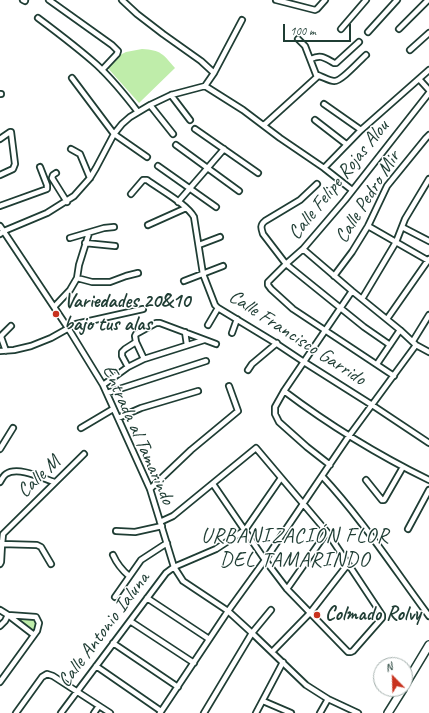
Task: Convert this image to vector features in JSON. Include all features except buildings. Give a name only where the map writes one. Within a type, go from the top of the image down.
[{"type":"main road","points":[[413,672],[429,645]]},
{"type":"main road","points":[[388,713],[397,697]]},
{"type":"street","points":[[49,0],[112,45],[118,51],[102,70]]},
{"type":"street","points":[[122,0],[137,14],[201,61],[214,73]]},
{"type":"street","points":[[276,0],[315,10],[325,0]]},
{"type":"street","points":[[341,30],[366,0]]},
{"type":"street","points":[[368,32],[397,0]]},
{"type":"street","points":[[399,29],[428,0]]},
{"type":"street","points":[[38,18],[67,40],[102,70],[122,91],[138,112]]},
{"type":"street","points":[[2,232],[47,213],[74,196],[90,178],[114,134],[130,117],[150,105],[171,96],[205,86],[214,73],[242,20]]},
{"type":"street","points":[[410,50],[429,33]]},
{"type":"street","points":[[298,39],[304,44],[317,74],[333,81],[343,77],[366,55]]},
{"type":"street","points":[[311,59],[316,56],[320,56],[335,63],[359,42]]},
{"type":"street","points":[[324,168],[361,130],[429,70]]},
{"type":"street","points":[[264,125],[317,77],[317,74]]},
{"type":"street","points":[[72,78],[114,134],[147,157]]},
{"type":"street","points":[[419,79],[429,92]]},
{"type":"street","points":[[205,86],[264,125],[352,190]]},
{"type":"street","name":"Calle Felipe Rojas Alou","points":[[325,330],[293,308],[271,289],[268,282],[303,249],[352,190],[429,92]]},
{"type":"street","points":[[171,96],[190,120]]},
{"type":"street","points":[[324,104],[361,130]]},
{"type":"street","points":[[150,105],[172,134]]},
{"type":"street","points":[[315,120],[346,144]]},
{"type":"street","points":[[195,129],[258,173]]},
{"type":"street","points":[[0,132],[2,137],[11,132],[15,164],[13,169],[0,174]]},
{"type":"street","name":"Calle Pedro Mir","points":[[334,276],[352,252],[368,226],[387,186],[429,135]]},
{"type":"street","points":[[176,145],[239,191]]},
{"type":"street","points":[[178,202],[224,148]]},
{"type":"street","points":[[71,149],[80,154],[90,178]]},
{"type":"street","points":[[158,166],[216,207]]},
{"type":"street","points":[[0,206],[47,189],[47,185],[40,167]]},
{"type":"street","points":[[56,173],[52,178],[66,202]]},
{"type":"street","points":[[362,299],[396,242],[405,219],[429,179]]},
{"type":"street","name":"Calle Francisco Garrido","points":[[131,194],[145,180],[192,212],[203,274],[215,305],[218,308],[277,343],[429,443]]},
{"type":"street","points":[[317,184],[300,200],[270,217],[262,224],[261,228],[263,234],[286,264],[364,327],[390,345]]},
{"type":"street","points":[[148,225],[186,208]]},
{"type":"street","name":"Entrada al Tamarindo","points":[[0,226],[2,232],[68,328],[103,385],[150,489],[174,567],[183,581],[228,611],[252,632],[306,685],[328,700],[358,713]]},
{"type":"street","points":[[368,226],[429,260],[387,320]]},
{"type":"street","points":[[70,238],[104,228],[114,227]]},
{"type":"street","points":[[402,227],[429,242]]},
{"type":"street","points":[[54,307],[70,290],[77,278],[79,265],[89,233]]},
{"type":"street","points":[[199,245],[220,237]]},
{"type":"street","points":[[86,243],[115,246]]},
{"type":"street","points":[[303,249],[414,343],[429,352]]},
{"type":"street","points":[[184,281],[223,266]]},
{"type":"street","points":[[77,278],[92,282],[110,282],[138,273]]},
{"type":"street","points":[[330,465],[279,422],[275,414],[274,407],[352,291]]},
{"type":"street","points":[[208,325],[218,308]]},
{"type":"street","points":[[0,351],[31,346],[51,338],[74,325],[143,309]]},
{"type":"street","points":[[96,666],[160,712],[349,436],[394,376],[429,315]]},
{"type":"street","points":[[232,333],[237,319]]},
{"type":"street","points":[[144,359],[136,342],[136,334],[160,323],[216,344]]},
{"type":"street","points":[[6,351],[1,337],[11,326]]},
{"type":"street","points":[[325,330],[394,376]]},
{"type":"street","points":[[377,364],[400,330]]},
{"type":"street","points":[[185,332],[187,345]]},
{"type":"street","points":[[103,385],[128,367],[144,359],[204,340]]},
{"type":"street","points":[[128,367],[122,356],[122,352],[125,348],[136,342]]},
{"type":"street","points":[[248,370],[252,364],[277,343]]},
{"type":"street","points":[[107,393],[206,361]]},
{"type":"street","points":[[150,489],[191,450],[238,411],[230,386]]},
{"type":"street","points":[[118,418],[141,408],[198,392]]},
{"type":"street","points":[[284,392],[349,436],[429,480]]},
{"type":"street","points":[[81,428],[114,409]]},
{"type":"street","points":[[0,449],[13,428]]},
{"type":"street","points":[[116,531],[135,532],[161,524],[213,484],[256,448],[326,532],[382,615],[382,618],[353,651],[348,652],[287,589],[265,560],[213,484]]},
{"type":"street","name":"Calle M","points":[[0,564],[2,562],[1,544],[3,534],[84,454]]},
{"type":"street","points":[[366,480],[382,500],[384,500],[403,467]]},
{"type":"street","points":[[0,482],[6,474],[16,471],[54,482]]},
{"type":"street","points":[[322,476],[339,494],[369,532],[429,616]]},
{"type":"street","points":[[174,567],[216,549],[245,530],[281,478]]},
{"type":"street","points":[[408,529],[429,490]]},
{"type":"street","points":[[287,589],[326,532]]},
{"type":"street","points":[[114,597],[141,560],[167,543]]},
{"type":"street","points":[[1,544],[37,545],[41,547],[51,564]]},
{"type":"street","points":[[113,555],[123,571],[129,576]]},
{"type":"street","points":[[272,652],[310,613],[348,564]]},
{"type":"street","name":"Calle Antonio Ialuna","points":[[60,713],[166,572],[174,567]]},
{"type":"street","points":[[147,598],[210,639]]},
{"type":"street","points":[[0,610],[34,635]]},
{"type":"street","points":[[204,713],[252,632],[271,610]]},
{"type":"street","points":[[0,626],[8,615]]},
{"type":"street","points":[[0,682],[37,631],[39,623],[36,617],[8,615]]},
{"type":"street","points":[[130,621],[194,663]]},
{"type":"street","points":[[113,643],[178,687]]},
{"type":"street","points":[[256,713],[283,662]]},
{"type":"street","points":[[16,713],[42,677],[47,674],[53,676],[110,713]]},
{"type":"street","points":[[263,700],[285,712],[291,713]]},
{"type":"street","points":[[320,713],[328,700]]},
{"type":"street","points":[[94,713],[99,706]]},
{"type":"green space","points":[[142,49],[158,52],[175,68],[139,103],[106,66],[118,56],[126,52]]},
{"type":"green space","points":[[12,616],[35,618],[36,626],[33,633]]},
{"type":"place","name":"Variedades 20&10 bajo tus alas","points":[[56,314]]},
{"type":"place","name":"Colmado Rolvy","points":[[317,615]]},
{"type":"district","name":"URBANIZACIÓN FLOR DEL TAMARINDO","points":[[295,548]]}]
